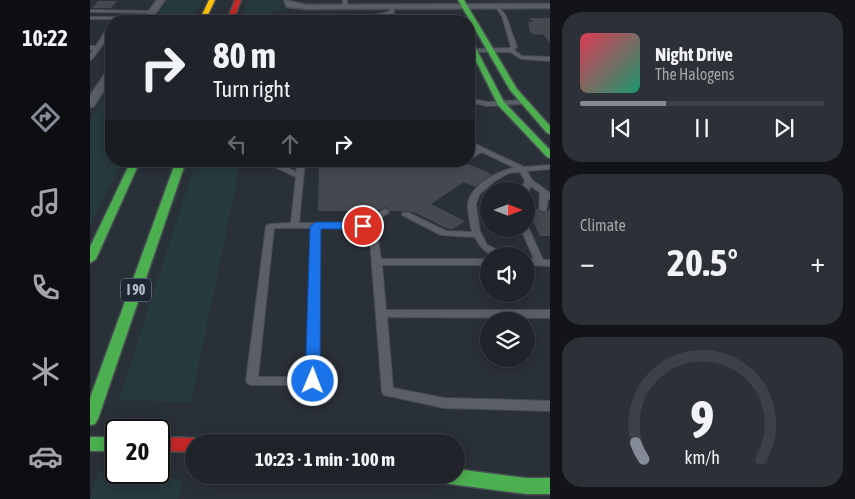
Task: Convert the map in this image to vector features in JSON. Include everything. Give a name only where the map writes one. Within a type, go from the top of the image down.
[{"type":"main road","points":[[205,15],[212,0]]},
{"type":"main road","points":[[232,15],[238,0]]},
{"type":"main road","points":[[463,3],[470,15]]},
{"type":"main road","points":[[475,24],[523,102],[550,131]]},
{"type":"main road","points":[[475,57],[501,103],[550,155]]},
{"type":"main road","points":[[90,259],[133,167]]},
{"type":"main road","name":"I 90","points":[[90,419],[179,167]]},
{"type":"main road","points":[[90,444],[105,444]]},
{"type":"main road","points":[[170,444],[185,445]]},
{"type":"main road","points":[[465,478],[526,486],[550,486]]},
{"type":"street","points":[[151,15],[161,0]]},
{"type":"street","points":[[292,3],[345,2],[392,7],[451,7],[463,3],[497,6],[550,6]]},
{"type":"street","points":[[90,104],[105,82]]},
{"type":"lane","points":[[497,6],[504,16],[514,47],[511,50]]},
{"type":"lane","points":[[380,15],[392,12],[392,7]]},
{"type":"lane","points":[[90,11],[153,12]]},
{"type":"lane","points":[[126,15],[132,12]]},
{"type":"lane","points":[[90,18],[105,19]]},
{"type":"lane","points":[[90,58],[98,48],[104,35]]},
{"type":"lane","points":[[90,48],[98,48]]},
{"type":"lane","points":[[475,49],[491,51],[511,50],[521,57],[550,59]]},
{"type":"lane","points":[[475,101],[487,104],[523,102]]},
{"type":"lane","points":[[475,146],[521,168],[529,181],[547,195],[544,209]]},
{"type":"lane","points":[[475,153],[481,149]]},
{"type":"lane","points":[[282,167],[299,176]]},
{"type":"lane","points":[[295,225],[300,167]]},
{"type":"lane","points":[[484,247],[473,218],[472,204],[476,193],[492,179],[507,171],[521,168],[550,167]]},
{"type":"lane","points":[[316,226],[313,381],[252,381],[270,226],[295,225],[363,226],[385,211]]},
{"type":"lane","points":[[406,215],[444,233],[479,235]]},
{"type":"lane","points":[[363,226],[374,240],[388,392],[444,404],[550,406]]},
{"type":"lane","points":[[530,238],[540,263]]},
{"type":"lane","points":[[376,262],[480,262]]},
{"type":"lane","points":[[535,263],[550,263]]},
{"type":"lane","points":[[381,313],[550,314]]},
{"type":"shaded area","points":[[466,0],[550,0],[550,4],[479,4]]},
{"type":"green space","points":[[168,0],[203,0],[195,15],[158,15]]},
{"type":"green space","points":[[247,0],[281,0],[280,7],[288,11],[272,11],[271,15],[243,15]]},
{"type":"green space","points":[[105,96],[105,167],[120,167],[90,225],[90,120]]},
{"type":"green space","points":[[194,167],[240,167],[191,402],[119,400]]},
{"type":"green space","points":[[98,471],[105,472],[105,484],[170,484],[170,479],[182,480],[178,499],[90,499]]},
{"type":"building","points":[[98,1],[117,1],[111,8],[92,8]]},
{"type":"building","points":[[529,18],[550,18],[550,43],[543,34],[535,35],[530,32],[528,22],[533,22]]},
{"type":"building","points":[[319,167],[475,167],[492,174],[475,187],[464,182],[431,204],[465,221],[453,229],[448,229],[414,212],[391,211],[386,207],[377,211],[318,211]]},
{"type":"building","points":[[535,209],[543,213],[550,209],[550,236],[540,236],[535,226]]},
{"type":"traffic: fast","points":[[461,0],[470,15]]},
{"type":"traffic: fast","points":[[475,24],[514,90],[550,131]]},
{"type":"traffic: fast","points":[[475,53],[501,103],[550,155]]},
{"type":"traffic: fast","points":[[90,259],[133,167]]},
{"type":"traffic: fast","points":[[90,419],[179,167]]},
{"type":"traffic: fast","points":[[90,444],[105,444]]},
{"type":"traffic: fast","points":[[465,478],[526,486],[550,486]]},
{"type":"traffic: slow","points":[[205,15],[212,0]]},
{"type":"traffic: jam","points":[[232,15],[238,0]]},
{"type":"traffic: jam","points":[[170,444],[185,445]]},
{"type":"route","points":[[313,381],[316,226],[363,226]]}]
